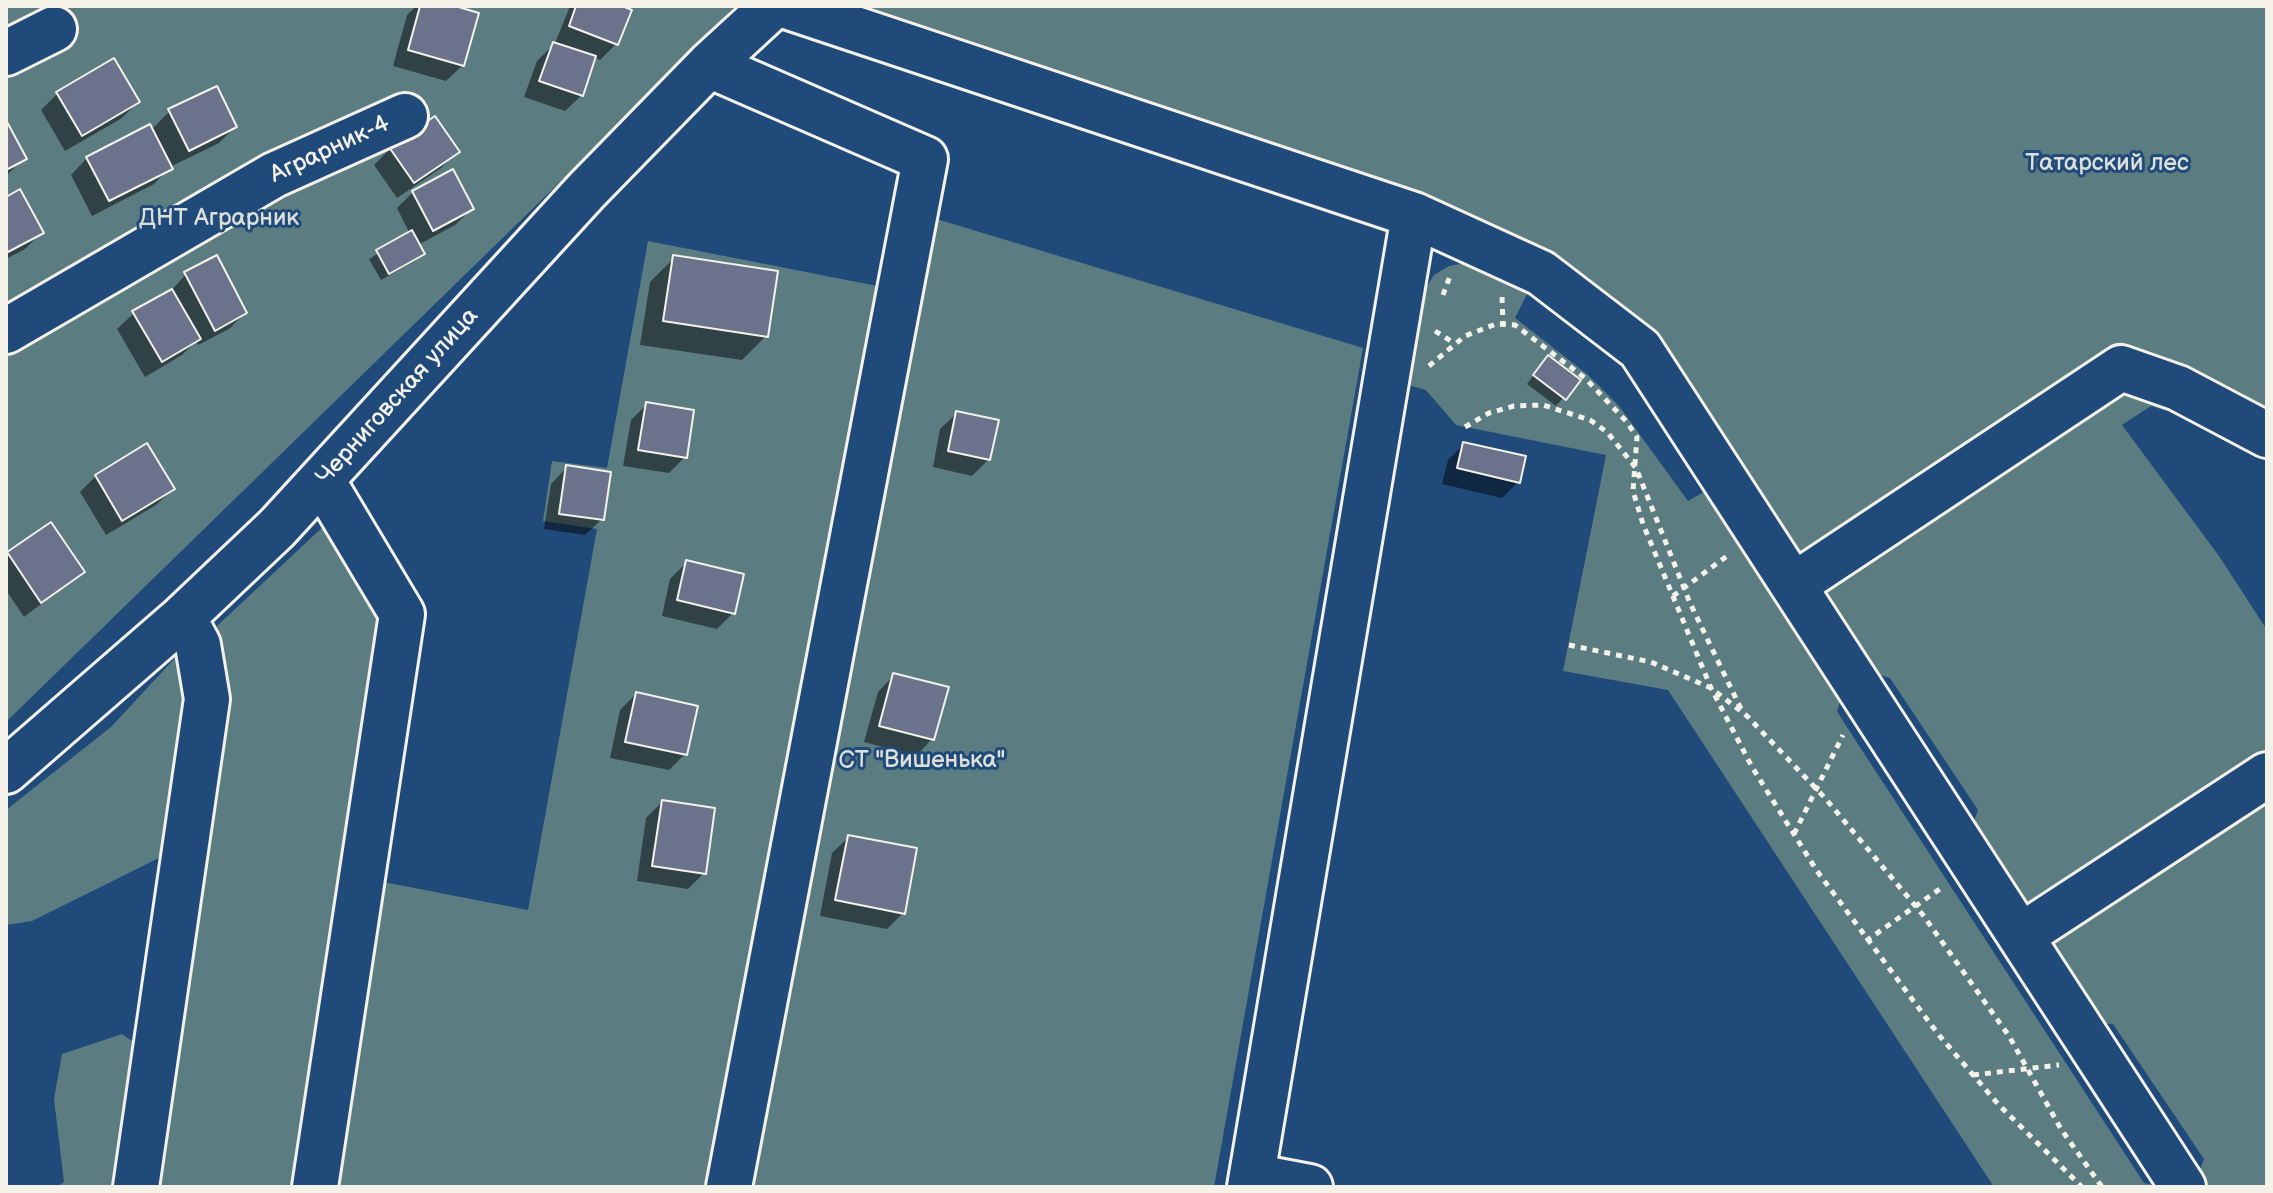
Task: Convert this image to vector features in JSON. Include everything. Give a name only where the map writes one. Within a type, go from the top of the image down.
[{"type":"street","name":"Черниговская улица","points":[[6,771],[183,617],[277,528],[586,191],[709,65],[773,6]]},
{"type":"street","points":[[786,6],[1414,215],[1541,273],[1640,349],[2183,1187]]},
{"type":"street","points":[[6,53],[54,29]]},
{"type":"street","points":[[709,65],[925,159],[729,1187]]},
{"type":"street","name":"Аграрник-4","points":[[6,331],[274,175],[405,116]]},
{"type":"street","points":[[1310,1187],[1251,1182],[1414,215]]},
{"type":"street","points":[[1794,585],[2121,368],[2178,388],[2267,435]]},
{"type":"street","points":[[315,1187],[402,614],[322,480]]},
{"type":"street","points":[[136,1187],[207,699],[198,645],[183,617]]},
{"type":"street","points":[[2021,936],[2267,775]]},
{"type":"path","points":[[1423,377],[1438,356],[1454,343],[1496,324],[1515,325],[1585,378],[1626,421],[1637,437],[1633,491],[1711,688],[1752,767],[1866,941],[1973,1075],[2082,1187]]},
{"type":"path","points":[[1431,328],[1454,343]]},
{"type":"path","points":[[1465,427],[1489,413],[1514,406],[1543,405],[1590,420],[1607,432],[1636,468],[1684,588],[1742,712]]},
{"type":"path","points":[[1673,596],[1732,552]]},
{"type":"path","points":[[1569,645],[1651,662],[1711,688],[1742,712],[1817,789],[1916,906],[1978,990],[2061,1129],[2102,1187]]},
{"type":"path","points":[[1794,835],[1843,733],[1848,733]]},
{"type":"path","points":[[1938,872],[1954,897]]},
{"type":"path","points":[[1866,941],[1946,885]]},
{"type":"path","points":[[1973,1075],[2059,1065],[2061,1061]]},
{"type":"green space","name":"ДНТ Аграрник","points":[[6,6],[735,6],[598,145],[6,722]]},
{"type":"green space","name":"Татарский лес","points":[[853,6],[2267,6],[2267,447],[2260,440],[2151,406],[2122,425],[2219,556],[2267,630],[2267,1187],[2208,1187],[2199,1172],[2204,1159],[2113,1024],[2096,1023],[1971,830],[1978,810],[1890,678],[1871,672],[1615,311]]},
{"type":"green space","name":"СТ \"Вишенька\"","points":[[930,217],[1363,348],[1214,1187],[325,1187],[373,880],[528,910],[597,529],[543,521],[552,461],[607,468],[648,241],[918,294]]},
{"type":"green space","points":[[1467,263],[1483,265],[1527,294],[1515,318],[1587,374],[1619,406],[1688,501],[1709,489],[1843,693],[1837,711],[1843,721],[2144,1183],[2162,1187],[1994,1187],[1668,690],[1563,671],[1606,455],[1456,425],[1426,390],[1408,385],[1419,302],[1434,275],[1449,266]]},
{"type":"green space","points":[[327,523],[365,574],[379,622],[300,1187],[157,1187],[227,696],[217,626]]},
{"type":"green space","points":[[175,658],[189,701],[163,856],[32,921],[6,925],[6,810],[111,727]]},
{"type":"green space","points":[[122,1034],[139,1046],[119,1187],[57,1187],[64,1182],[54,1099],[62,1054]]},
{"type":"building","points":[[420,6],[455,6],[479,13],[464,66],[408,50]]},
{"type":"building","points":[[576,6],[622,6],[632,10],[618,45],[569,26]]},
{"type":"building","points":[[553,42],[596,56],[583,96],[539,81]]},
{"type":"building","points":[[114,58],[140,102],[82,136],[56,92]]},
{"type":"building","points":[[217,86],[237,127],[189,151],[168,109]]},
{"type":"building","points":[[435,116],[460,152],[414,183],[389,147]]},
{"type":"building","points":[[6,120],[27,159],[6,170]]},
{"type":"building","points":[[150,124],[173,169],[109,201],[86,157]]},
{"type":"building","points":[[453,169],[474,209],[433,231],[412,191]]},
{"type":"building","points":[[20,189],[44,233],[6,253],[6,197]]},
{"type":"building","points":[[412,230],[425,254],[389,274],[376,250]]},
{"type":"building","points":[[217,255],[247,313],[215,331],[184,272]]},
{"type":"building","points":[[673,255],[778,271],[768,337],[663,321]]},
{"type":"building","points":[[172,289],[201,339],[162,362],[132,311]]},
{"type":"building","points":[[1548,355],[1581,380],[1566,400],[1533,375]]},
{"type":"building","points":[[646,402],[694,410],[687,458],[638,450]]},
{"type":"building","points":[[956,411],[999,420],[990,460],[948,451]]},
{"type":"building","points":[[1463,442],[1526,456],[1520,483],[1457,468]]},
{"type":"building","points":[[147,443],[175,489],[122,521],[95,475]]},
{"type":"building","points":[[566,465],[611,472],[604,520],[559,514]]},
{"type":"building","points":[[51,522],[85,572],[41,603],[7,552]]},
{"type":"building","points":[[686,560],[744,574],[735,614],[677,600]]},
{"type":"building","points":[[893,673],[949,687],[934,740],[879,726]]},
{"type":"building","points":[[636,692],[698,706],[687,755],[625,742]]},
{"type":"building","points":[[662,800],[715,808],[706,874],[652,866]]},
{"type":"building","points":[[848,835],[917,848],[905,914],[835,900]]}]
